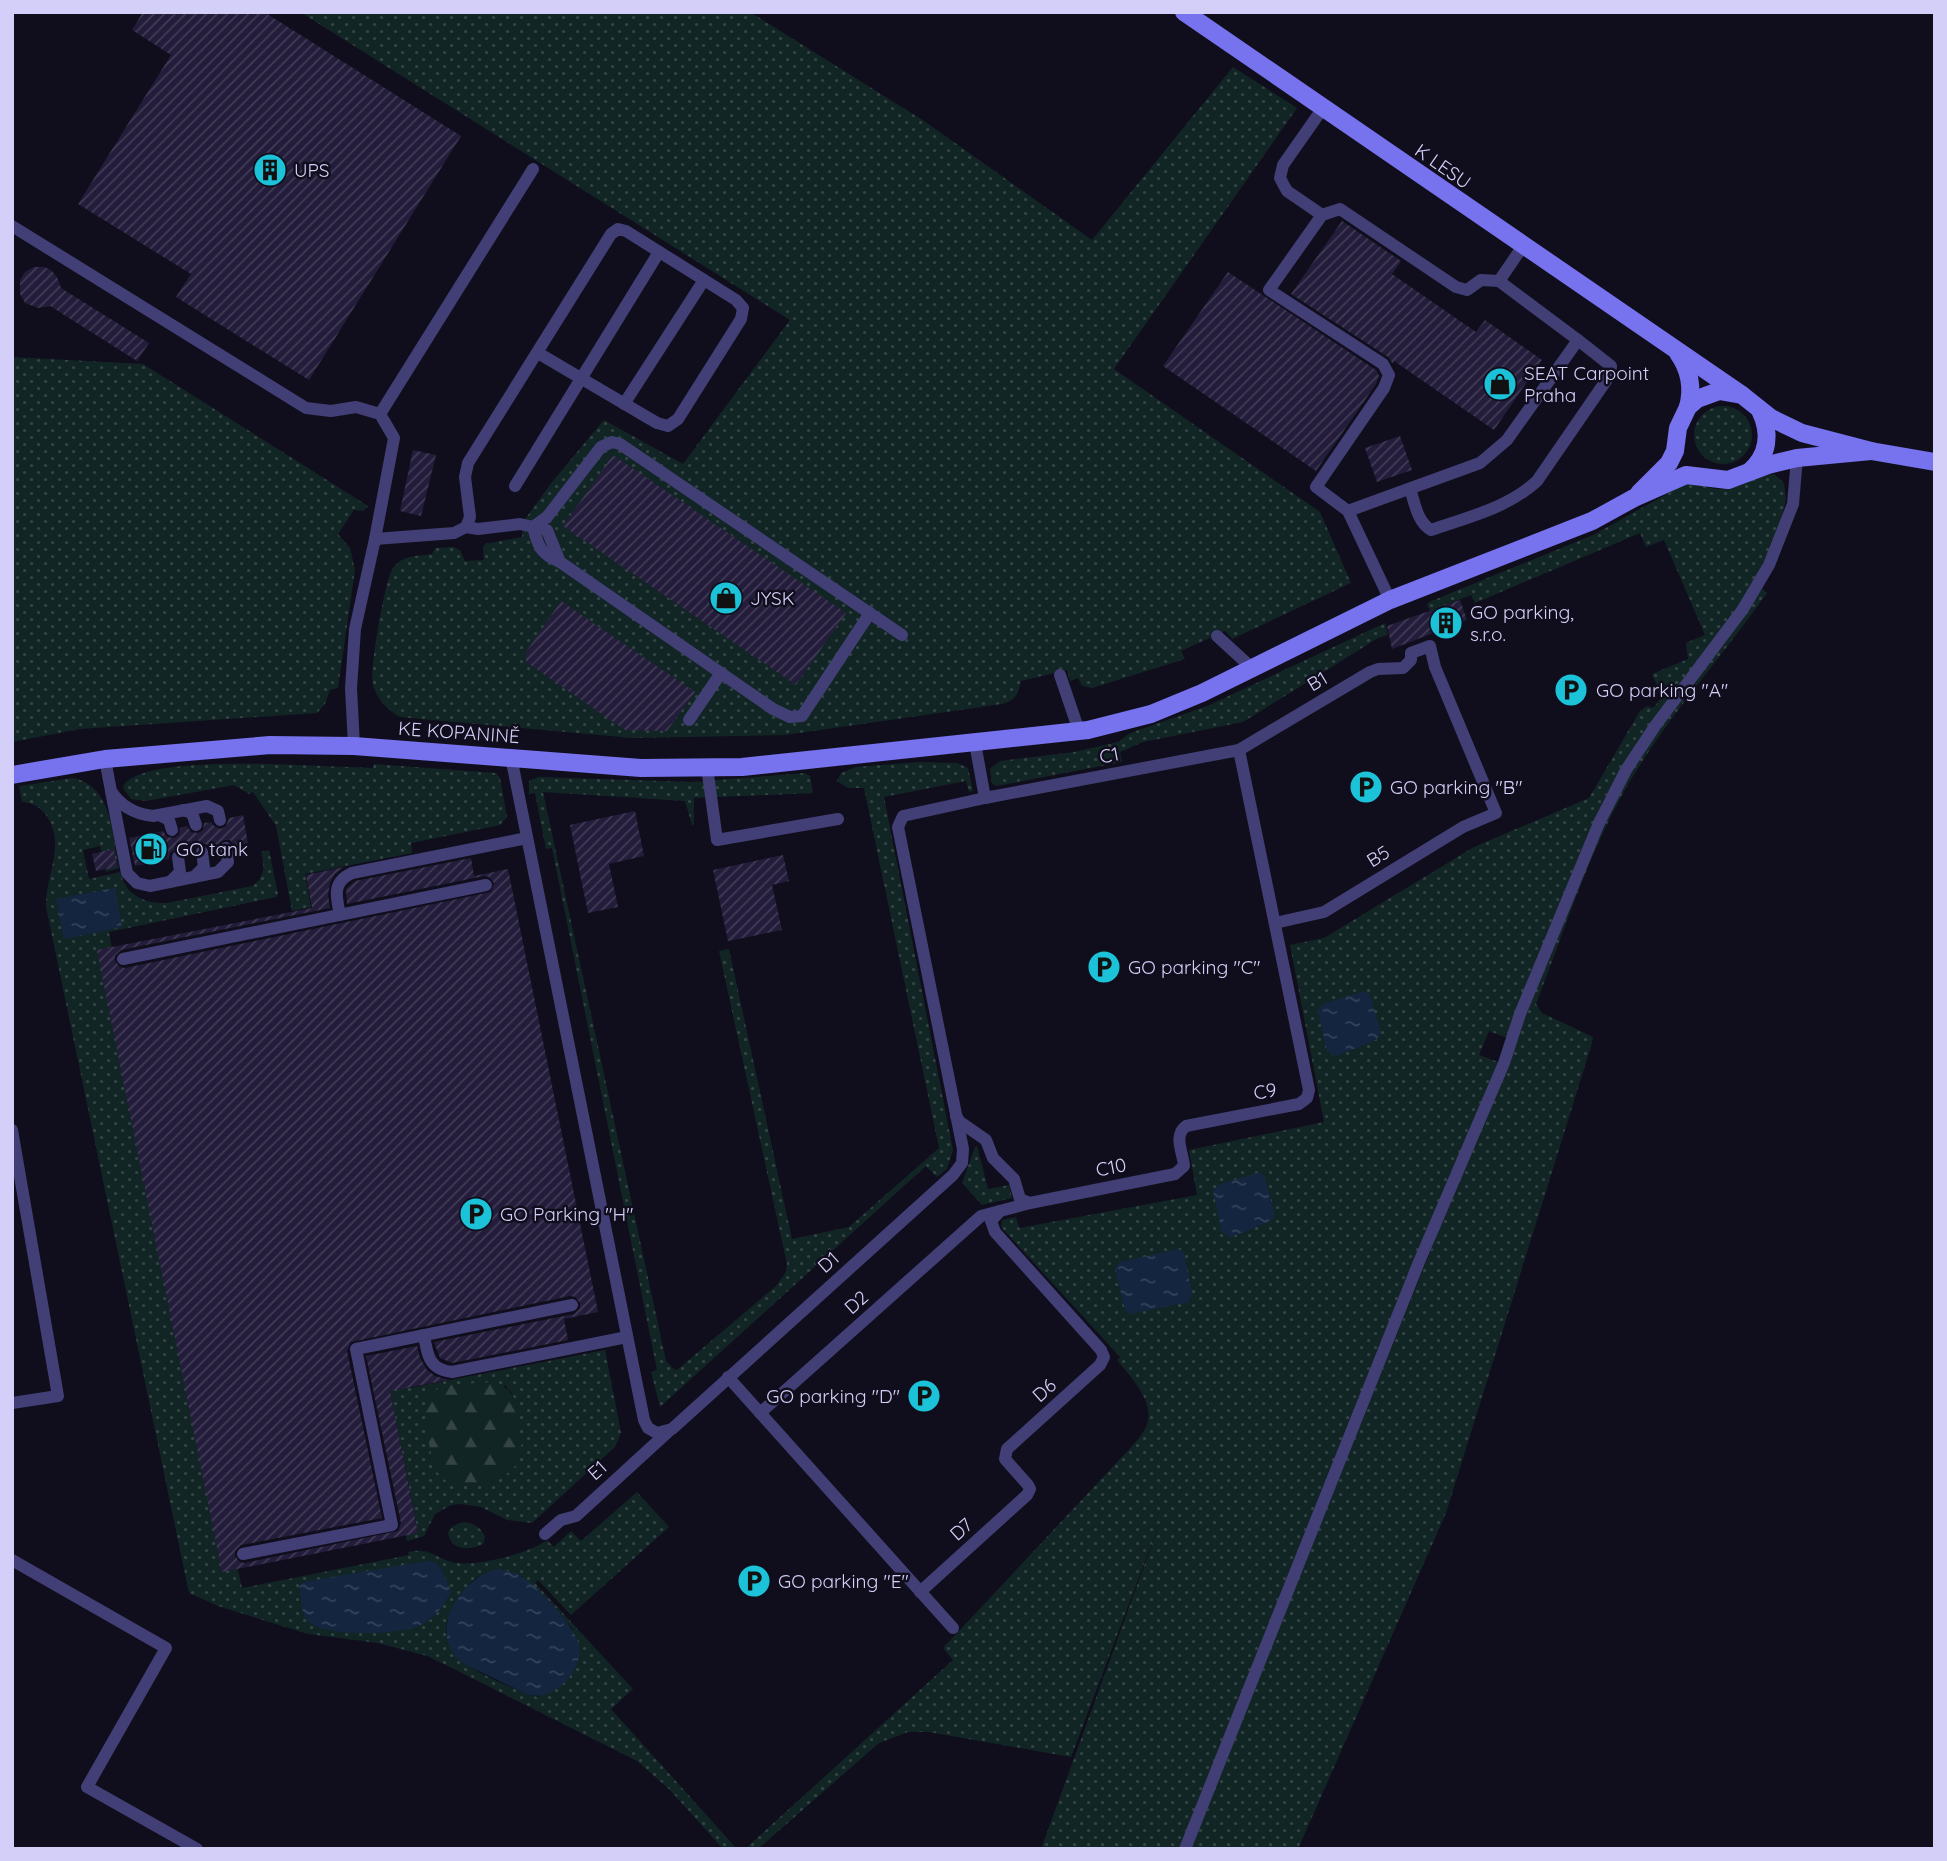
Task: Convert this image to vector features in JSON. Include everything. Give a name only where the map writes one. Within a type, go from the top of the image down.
[{"type":"street","name":"K LESU","points":[[1184,12],[1742,395]]},
{"type":"street","points":[[1678,353],[1690,379],[1690,397],[1678,428],[1678,440],[1686,462],[1703,476]]},
{"type":"street","points":[[1688,407],[1697,399],[1719,391],[1742,395],[1771,418],[1802,432],[1871,450],[1935,462]]},
{"type":"street","points":[[1740,477],[1760,460],[1766,448],[1768,435],[1760,410]]},
{"type":"street","points":[[1634,498],[1668,463],[1678,440]]},
{"type":"street","points":[[1634,498],[1686,475],[1728,480],[1797,457],[1871,450]]},
{"type":"street","name":"KE KOPANINĚ","points":[[12,775],[105,759],[270,746],[354,746],[641,768],[741,767],[1079,731],[1151,714],[1202,694],[1390,600],[1592,521],[1634,498]]},
{"type":"lane","points":[[1322,215],[1287,191],[1280,178],[1283,165],[1323,108]]},
{"type":"lane","points":[[380,414],[533,169]]},
{"type":"lane","points":[[1390,600],[1348,511],[1316,488],[1384,388],[1389,375],[1383,364],[1269,290],[1322,215],[1340,209],[1456,287],[1467,290],[1482,280],[1499,281],[1611,366],[1610,375],[1537,481],[1524,493],[1507,503],[1431,530],[1424,526],[1410,489]]},
{"type":"lane","points":[[12,226],[306,408],[331,411],[356,407],[380,414],[394,438],[355,629],[351,688],[354,746]]},
{"type":"lane","points":[[466,527],[470,517],[465,477],[468,463],[611,234],[618,229],[626,232],[736,300],[743,308],[741,319],[678,419],[668,426],[657,423],[538,352]]},
{"type":"lane","points":[[1499,281],[1523,246]]},
{"type":"lane","points":[[515,486],[659,252]]},
{"type":"lane","points":[[624,404],[704,280]]},
{"type":"lane","points":[[1348,511],[1480,463],[1495,453],[1578,340]]},
{"type":"lane","points":[[375,539],[454,533],[466,527],[478,530],[520,524],[533,527],[547,517],[601,447],[612,442],[620,444],[902,635]]},
{"type":"lane","points":[[1185,1849],[1419,1262],[1504,1063],[1520,1014],[1588,848],[1626,770],[1655,726],[1743,609],[1769,565],[1793,504],[1797,457]]},
{"type":"lane","points":[[533,527],[536,541],[545,556],[560,562],[773,709],[790,717],[802,716],[870,613]]},
{"type":"lane","points":[[1217,636],[1253,668]]},
{"type":"lane","name":"B1","points":[[1239,750],[1370,671],[1403,668],[1411,660],[1411,653],[1430,646],[1435,667],[1496,813]]},
{"type":"lane","points":[[689,720],[721,673]]},
{"type":"lane","points":[[1060,675],[1079,731]]},
{"type":"lane","points":[[975,743],[985,798]]},
{"type":"lane","points":[[1239,750],[1275,923]]},
{"type":"lane","name":"C1","points":[[956,1116],[898,824],[907,814],[1239,750]]},
{"type":"lane","points":[[511,757],[645,1424],[653,1432],[666,1431]]},
{"type":"lane","points":[[105,759],[127,873],[137,883],[144,885],[170,882],[218,872],[228,862],[226,848]]},
{"type":"lane","points":[[706,767],[717,840],[838,819]]},
{"type":"lane","points":[[111,791],[125,807],[145,815],[207,806],[218,811],[220,820]]},
{"type":"lane","points":[[183,810],[194,816],[196,825]]},
{"type":"lane","name":"B5","points":[[1275,923],[1324,912],[1463,827],[1496,813]]},
{"type":"lane","points":[[159,815],[169,820],[172,830]]},
{"type":"lane","points":[[340,915],[336,892],[340,880],[346,876],[527,838]]},
{"type":"lane","points":[[194,877],[204,867],[202,852]]},
{"type":"lane","points":[[170,882],[180,872],[177,857]]},
{"type":"lane","points":[[123,959],[486,885]]},
{"type":"lane","name":"C9","points":[[1186,1126],[1299,1104],[1309,1094],[1275,923]]},
{"type":"lane","points":[[956,1116],[960,1122],[986,1140],[993,1158],[1014,1179],[1020,1199],[1030,1203]]},
{"type":"lane","name":"D1","points":[[728,1377],[953,1175],[962,1163],[963,1156],[956,1116]]},
{"type":"lane","name":"C10","points":[[977,1219],[985,1214],[1030,1203],[1175,1174],[1184,1166],[1179,1137],[1186,1126]]},
{"type":"lane","points":[[12,1130],[58,1396],[12,1403]]},
{"type":"lane","name":"D6","points":[[1000,1211],[991,1221],[995,1232],[1101,1350],[1104,1357],[1100,1365],[1007,1449],[1005,1459],[1028,1485],[1030,1489],[1027,1495]]},
{"type":"lane","name":"D2","points":[[761,1413],[977,1219]]},
{"type":"lane","points":[[243,1554],[392,1525],[356,1349],[572,1305]]},
{"type":"lane","points":[[424,1335],[431,1362],[437,1368],[452,1372],[627,1337]]},
{"type":"lane","points":[[728,1377],[953,1628]]},
{"type":"lane","name":"E1","points":[[545,1534],[561,1520],[576,1516],[728,1377]]},
{"type":"lane","name":"D7","points":[[920,1592],[1027,1495]]},
{"type":"lane","points":[[12,1560],[166,1648],[87,1787],[197,1849]]},
{"type":"green space","points":[[300,12],[750,12],[924,121],[1092,240],[1233,67],[1297,108],[1114,369],[1320,512],[1351,583],[1232,639],[1225,631],[1181,651],[1185,659],[1092,688],[1082,686],[1078,678],[1070,681],[1067,670],[1021,681],[1016,696],[1002,704],[785,735],[633,738],[400,717],[380,699],[372,677],[382,606],[393,568],[411,557],[432,554],[435,548],[453,547],[460,550],[465,561],[484,560],[485,544],[522,537],[523,522],[552,482],[604,420],[683,464],[790,320]]},
{"type":"green space","points":[[12,357],[143,364],[368,506],[363,511],[354,510],[338,534],[350,548],[355,570],[338,688],[330,690],[325,704],[317,713],[80,729],[12,742]]},
{"type":"green space","points":[[1717,406],[1729,406],[1744,414],[1752,429],[1752,441],[1744,456],[1729,464],[1717,464],[1702,456],[1694,441],[1694,429],[1702,414]]},
{"type":"green space","points":[[1774,474],[1784,483],[1786,500],[1777,534],[1750,590],[1624,766],[1603,801],[1507,1038],[1489,1031],[1479,1055],[1498,1062],[1179,1849],[1041,1849],[1166,1506],[1071,1757],[929,1732],[908,1732],[879,1743],[758,1849],[745,1849],[953,1660],[943,1648],[1134,1444],[1147,1425],[1149,1416],[1145,1399],[1117,1360],[1120,1357],[1001,1227],[1002,1220],[1016,1217],[1019,1228],[1197,1195],[1189,1150],[1324,1122],[1290,945],[1324,938],[1474,847],[1589,798],[1640,711],[1647,706],[1653,708],[1662,697],[1652,674],[1688,659],[1686,643],[1705,635],[1664,540],[1646,547],[1640,533],[1475,603],[1471,595],[1430,611],[1427,605],[1429,602],[1593,535],[1685,484],[1694,483],[1718,489]]},
{"type":"green space","points":[[1762,589],[1767,593],[1675,714],[1626,788],[1588,867],[1536,1004],[1542,1013],[1593,1037],[1592,1043],[1446,1513],[1298,1849],[1190,1849],[1574,894],[1626,778],[1650,741]]},
{"type":"green space","points":[[1385,623],[1388,635],[1378,638],[1243,722],[1143,742],[1120,752],[1122,762],[997,786],[992,784],[990,769],[1000,761],[1074,752],[1118,742],[1130,733],[1207,706]]},
{"type":"green space","points":[[921,762],[957,763],[968,768],[973,791],[969,792],[966,781],[884,797],[953,1150],[947,1169],[937,1177],[926,1166],[660,1407],[651,1372],[657,1370],[552,848],[546,849],[535,793],[529,794],[529,781],[538,777],[693,782],[805,773],[810,776],[813,793],[694,798],[694,825],[685,801],[543,792],[666,1361],[675,1370],[776,1286],[786,1272],[787,1264],[719,951],[729,949],[792,1239],[849,1227],[939,1148],[864,788],[848,788],[837,781],[841,773],[856,767]]},
{"type":"green space","points":[[215,764],[373,768],[374,764],[496,773],[500,778],[507,817],[500,825],[411,843],[412,853],[305,874],[311,907],[292,911],[276,826],[253,792],[249,794],[234,785],[146,801],[131,799],[123,788],[131,779],[146,772],[166,768]]},
{"type":"green space","points":[[73,778],[96,791],[108,814],[119,868],[106,872],[100,846],[83,850],[89,879],[120,872],[131,892],[151,902],[167,903],[252,886],[263,871],[261,852],[269,850],[278,894],[276,897],[109,932],[112,948],[98,950],[242,1588],[409,1555],[408,1552],[423,1551],[456,1563],[466,1563],[490,1561],[516,1554],[547,1540],[554,1547],[571,1531],[581,1541],[637,1492],[669,1527],[571,1615],[538,1580],[535,1583],[633,1689],[611,1709],[737,1849],[723,1849],[669,1789],[637,1761],[427,1656],[378,1643],[308,1634],[218,1606],[189,1593],[46,907],[55,838],[46,815],[36,806],[22,802],[19,786]],"holes":[[[482,1576],[522,1576],[573,1629],[538,1697],[505,1685],[471,1667],[456,1654],[447,1638],[447,1621],[451,1612],[474,1580]],[[303,1582],[448,1598],[430,1620],[304,1616],[299,1587]]]},
{"type":"green space","points":[[977,1146],[988,1189],[1009,1185],[1012,1198],[982,1205],[962,1183]]},
{"type":"green space","points":[[605,1350],[621,1433],[615,1447],[532,1523],[507,1520],[481,1507],[451,1505],[435,1514],[424,1536],[407,1541],[406,1535],[418,1532],[383,1356],[409,1388]],"holes":[[[505,1385],[512,1393],[517,1409],[492,1482],[453,1483]]]},
{"type":"green space","points":[[492,1382],[504,1386],[516,1404],[521,1445],[517,1464],[498,1479],[485,1483],[459,1485],[448,1482],[436,1470],[430,1450],[427,1398],[442,1385]]},
{"type":"green space","points":[[464,1522],[482,1531],[485,1537],[483,1544],[461,1548],[452,1543],[448,1532],[453,1526]]},
{"type":"water","points":[[115,888],[122,927],[64,939],[56,899]]},
{"type":"water","points":[[1365,991],[1370,995],[1381,1033],[1376,1040],[1336,1056],[1327,1051],[1318,1011],[1323,1004]]},
{"type":"water","points":[[1260,1172],[1264,1176],[1275,1214],[1271,1221],[1231,1237],[1222,1232],[1213,1191],[1218,1185]]},
{"type":"water","points":[[1179,1249],[1184,1254],[1192,1294],[1188,1302],[1130,1314],[1125,1310],[1115,1268],[1120,1262]]},
{"type":"water","points":[[427,1561],[435,1562],[442,1570],[451,1591],[438,1612],[418,1626],[377,1633],[342,1632],[314,1625],[304,1616],[299,1587],[303,1582]]},
{"type":"water","points":[[498,1569],[509,1571],[531,1583],[556,1609],[576,1638],[579,1645],[577,1665],[557,1689],[539,1696],[529,1695],[466,1665],[453,1653],[447,1640],[451,1610],[470,1584],[484,1574]]},
{"type":"building","name":"UPS","points":[[143,12],[264,12],[461,136],[309,380],[176,297],[191,274],[78,204],[171,55],[132,30]]},
{"type":"building","points":[[1342,221],[1401,261],[1392,274],[1476,332],[1485,320],[1542,360],[1494,430],[1291,294]]},
{"type":"building","points":[[34,267],[51,270],[61,288],[149,343],[137,361],[50,306],[38,308],[25,303],[20,294],[20,280],[25,272]]},
{"type":"building","points":[[1228,272],[1376,370],[1379,376],[1316,471],[1163,366]]},
{"type":"building","points":[[1400,436],[1412,470],[1377,482],[1365,448]]},
{"type":"building","points":[[413,450],[436,455],[421,516],[400,511]]},
{"type":"building","points":[[613,455],[846,613],[796,685],[563,526]]},
{"type":"building","points":[[1460,600],[1467,620],[1392,649],[1387,626]]},
{"type":"building","points":[[561,601],[695,692],[667,731],[625,730],[526,662],[526,652]]},
{"type":"building","points":[[635,811],[644,856],[609,864],[618,907],[588,913],[570,825]]},
{"type":"building","points":[[243,815],[248,843],[234,846],[230,840],[224,840],[218,844],[217,849],[211,851],[206,844],[200,844],[194,848],[193,854],[187,855],[182,849],[176,849],[170,853],[169,859],[135,866],[129,838],[163,831],[167,837],[174,838],[179,835],[180,828],[187,826],[191,832],[198,833],[203,830],[204,823],[211,822],[221,829],[226,826],[229,818]]},
{"type":"building","points":[[113,849],[117,867],[96,871],[92,854]]},
{"type":"building","points":[[783,855],[789,881],[772,885],[782,930],[728,941],[713,870]]},
{"type":"building","name":"GO Parking \"H\"","points":[[471,858],[474,876],[508,869],[598,1312],[564,1319],[568,1340],[452,1363],[440,1358],[434,1342],[574,1314],[580,1308],[580,1303],[570,1296],[351,1342],[347,1351],[382,1518],[241,1545],[235,1551],[235,1556],[245,1563],[398,1531],[401,1523],[366,1356],[417,1346],[427,1370],[448,1380],[390,1391],[418,1533],[222,1572],[97,950],[312,908],[306,875],[344,867],[335,874],[330,883],[330,908],[121,950],[115,956],[115,961],[125,968],[491,892],[494,883],[484,876],[347,904],[346,889],[355,881]]},
{"type":"place","name":"UPS","points":[[270,170]]},
{"type":"place","name":"SEAT Carpoint Praha","points":[[1500,384]]},
{"type":"place","name":"JYSK","points":[[726,598]]},
{"type":"place","name":"GO parking, s.r.o.","points":[[1446,623]]},
{"type":"place","name":"GO parking \"A\"","points":[[1571,690]]},
{"type":"place","name":"GO parking \"B\"","points":[[1366,787]]},
{"type":"place","name":"GO tank","points":[[151,849]]},
{"type":"place","name":"GO parking \"C\"","points":[[1104,967]]},
{"type":"place","name":"GO Parking \"H\"","points":[[476,1214]]},
{"type":"place","name":"GO parking \"D\"","points":[[924,1396]]},
{"type":"place","name":"GO parking \"E\"","points":[[754,1581]]}]
